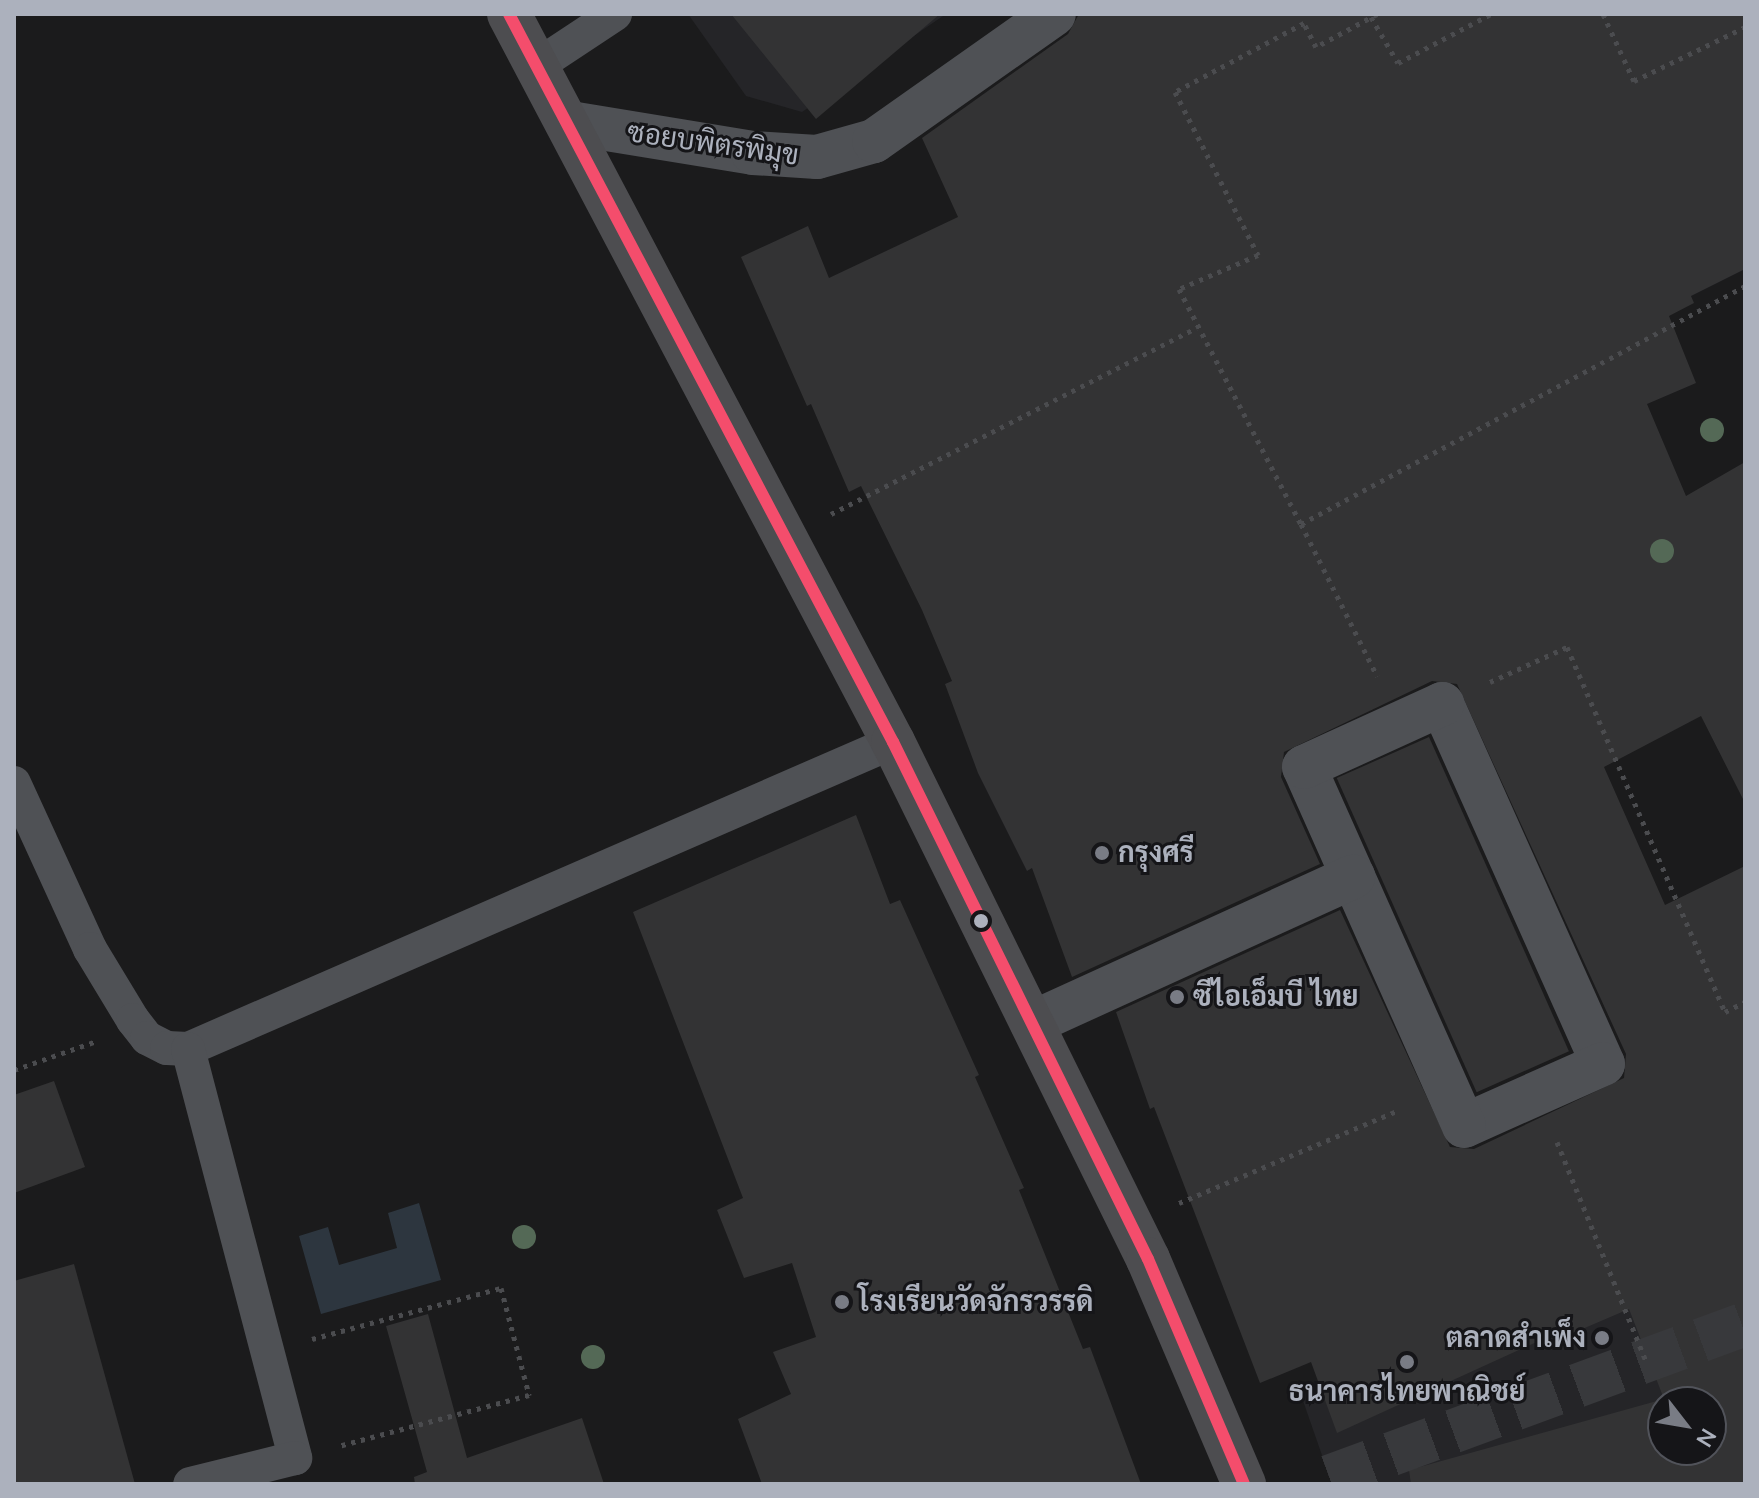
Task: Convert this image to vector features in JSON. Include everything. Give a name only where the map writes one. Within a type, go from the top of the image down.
[{"type":"main road","points":[[514,34],[570,123],[893,742],[1130,1224],[1244,1484]]},
{"type":"street","name":"ซอยบพิตรพิมุข","points":[[570,123],[753,153],[817,157],[874,141],[1054,14]]},
{"type":"street","points":[[1442,704],[1603,1064],[1464,1126],[1304,767],[1401,723],[1442,704]]},
{"type":"street","points":[[1032,1023],[1353,877]]},
{"type":"lane","points":[[514,34],[615,14]]},
{"type":"lane","points":[[14,783],[90,949],[133,1020],[147,1038],[167,1048],[188,1049],[893,742]]},
{"type":"lane","points":[[188,1049],[269,1351],[280,1469],[190,1484]]},
{"type":"path","points":[[1401,723],[1301,524],[1196,328],[1179,289],[1258,255],[1175,92],[1304,23],[1316,47],[1374,16],[1398,63],[1491,14]]},
{"type":"path","points":[[1603,14],[1634,81],[1745,27]]},
{"type":"path","points":[[1301,524],[1745,286]]},
{"type":"path","points":[[788,536],[1196,328]]},
{"type":"path","points":[[1442,704],[1567,647],[1725,1012],[1745,1002]]},
{"type":"path","points":[[14,1070],[79,1050],[133,1020]]},
{"type":"path","points":[[1130,1224],[1447,1090]]},
{"type":"path","points":[[1537,1093],[1646,1361]]},
{"type":"path","points":[[269,1351],[501,1288],[529,1395],[280,1469]]},
{"type":"shaded area","points":[[688,14],[946,14],[802,112],[746,96]]},
{"type":"shaded area","points":[[419,1203],[441,1280],[321,1314],[299,1236],[328,1227],[339,1265],[397,1248],[388,1213]]},
{"type":"shaded area","name":"ตลาดสำเพ็ง","points":[[1617,1280],[1699,1386],[1647,1386],[1647,1415],[1561,1484],[1332,1484],[1301,1395]]},
{"type":"building","points":[[731,14],[940,14],[816,119]]},
{"type":"building","points":[[1079,14],[1745,14],[1745,269],[1691,296],[1694,303],[1669,316],[1696,383],[1647,404],[1686,496],[1745,462],[1745,803],[1701,716],[1604,767],[1665,905],[1745,866],[1745,1484],[1411,1484],[1409,1470],[1647,1404],[1647,1466],[1727,1466],[1727,1386],[1659,1386],[1629,1309],[1566,1336],[1563,1330],[1337,1433],[1311,1362],[1260,1383],[1154,1107],[1150,1109],[1116,1012],[1340,910],[1450,1147],[1474,1149],[1624,1078],[1626,1054],[1457,684],[1432,681],[1284,752],[1281,777],[1320,864],[1072,977],[1032,868],[1027,871],[978,773],[945,684],[952,681],[922,610],[861,486],[849,492],[741,257],[808,226],[829,278],[958,217],[922,138],[1068,34]]},
{"type":"building","points":[[1429,737],[1569,1051],[1477,1092],[1337,778]]},
{"type":"building","points":[[856,815],[890,904],[900,900],[979,1075],[975,1077],[1024,1188],[1019,1190],[1083,1349],[1090,1347],[1141,1484],[762,1484],[738,1419],[791,1394],[773,1352],[816,1337],[792,1263],[744,1278],[717,1210],[743,1198],[633,912]]},
{"type":"building","points":[[54,1081],[85,1167],[14,1193],[14,1095]]},
{"type":"building","points":[[74,1264],[135,1484],[14,1484],[14,1281]]},
{"type":"building","points":[[428,1314],[467,1458],[582,1418],[604,1484],[415,1484],[414,1477],[427,1472],[386,1326]]},
{"type":"tunnel","points":[[1329,1477],[1745,1324]]},
{"type":"transit line","points":[[509,14],[893,742],[1148,1259],[1244,1484]]},
{"type":"place","name":"กรุงศรี","points":[[1102,853]]},
{"type":"place","name":"ซีไอเอ็มบี ไทย","points":[[1177,997]]},
{"type":"place","name":"โรงเรียนวัดจักรวรรดิ","points":[[842,1302]]},
{"type":"place","name":"ตลาดสำเพ็ง","points":[[1602,1338]]},
{"type":"place","name":"ธนาคารไทยพาณิชย์","points":[[1407,1362]]}]
